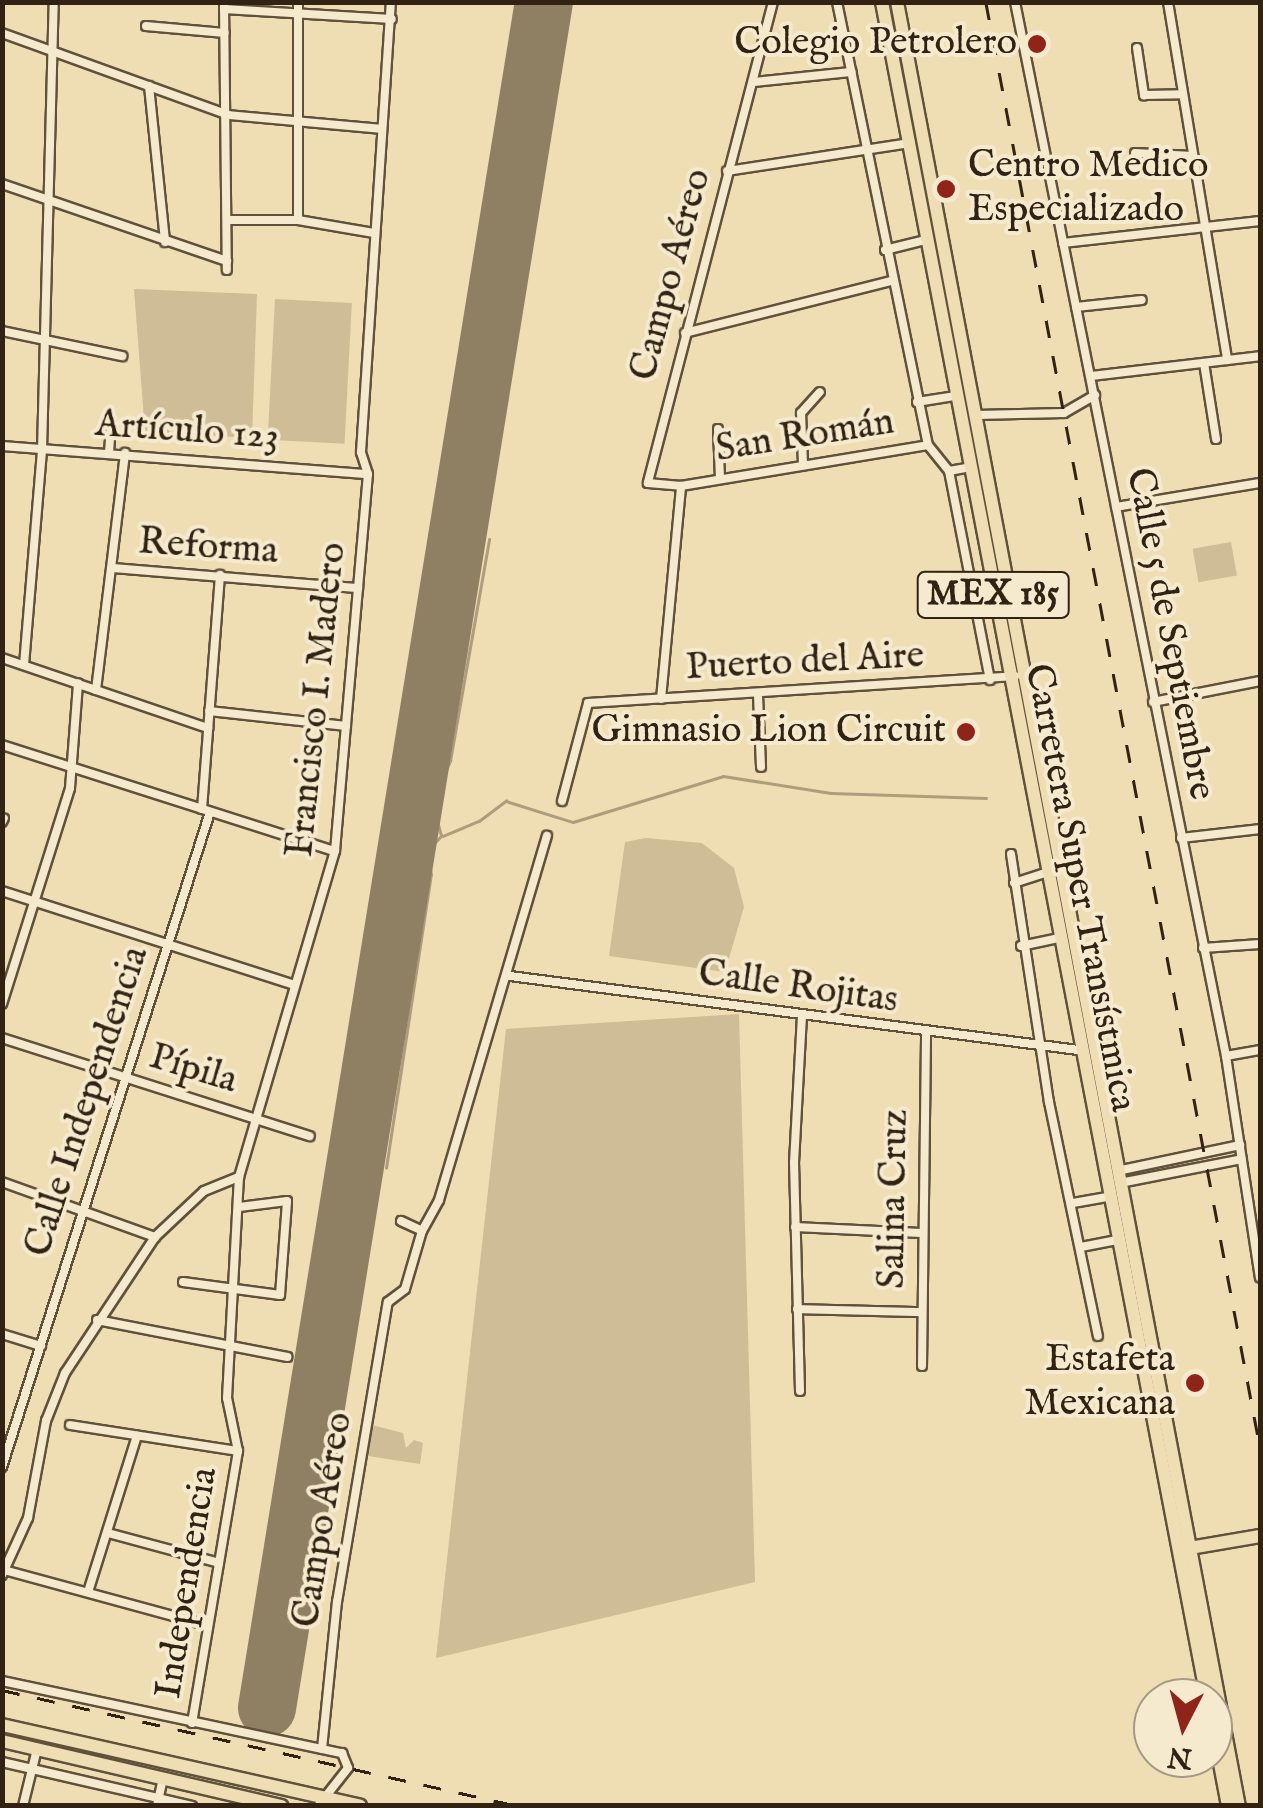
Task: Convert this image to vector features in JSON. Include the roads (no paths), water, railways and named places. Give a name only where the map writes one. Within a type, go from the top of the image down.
[{"type":"main road","name":"Carretera Super Transístmica","points":[[882,2],[1078,1050],[1184,1549],[1204,1678]]},
{"type":"main road","name":"Carretera Super Transístmica","points":[[898,2],[1119,1177]]},
{"type":"main road","name":"MEX 185","points":[[1119,1177],[1184,1549],[1239,1806]]},
{"type":"main road","points":[[1184,1549],[1260,1536]]},
{"type":"main road","points":[[2,1725],[321,1802],[360,1806]]},
{"type":"main road","points":[[2,1741],[282,1806]]},
{"type":"main road","points":[[1223,1778],[1228,1806]]},
{"type":"street","points":[[24,665],[42,450],[54,2]]},
{"type":"street","points":[[298,2],[298,220]]},
{"type":"street","name":"Francisco I. Madero","points":[[238,1451],[228,1412],[240,1177],[254,1118],[335,851],[368,474],[362,452],[381,128],[392,19],[390,2]]},
{"type":"street","name":"Campo Aéreo","points":[[648,483],[774,2]]},
{"type":"street","points":[[837,2],[884,250],[928,445]]},
{"type":"street","name":"Calle 5 de Septiembre","points":[[1015,2],[1226,1056],[1260,1278]]},
{"type":"street","points":[[1168,2],[1227,360]]},
{"type":"street","points":[[2,184],[227,266],[224,6],[298,15],[392,19]]},
{"type":"street","points":[[146,26],[224,34]]},
{"type":"street","points":[[2,33],[228,115],[381,128]]},
{"type":"street","points":[[1137,48],[1144,95],[1183,94]]},
{"type":"street","points":[[753,82],[850,72]]},
{"type":"street","points":[[149,86],[165,242]]},
{"type":"street","points":[[727,171],[924,141]]},
{"type":"street","points":[[1135,153],[1193,156]]},
{"type":"street","points":[[228,220],[298,220],[374,233]]},
{"type":"street","points":[[1063,243],[1260,220]]},
{"type":"street","points":[[884,250],[925,240]]},
{"type":"street","points":[[685,333],[891,281]]},
{"type":"street","points":[[1076,307],[1142,300]]},
{"type":"street","points":[[2,332],[122,356]]},
{"type":"street","points":[[1092,376],[1260,356]]},
{"type":"street","points":[[1204,364],[1216,439]]},
{"type":"street","points":[[803,464],[801,413],[820,392]]},
{"type":"street","points":[[976,415],[1064,414],[1095,395]]},
{"type":"street","points":[[917,402],[953,396]]},
{"type":"street","points":[[109,453],[111,422]]},
{"type":"street","points":[[718,430],[720,479]]},
{"type":"street","name":"San Román","points":[[648,483],[681,486],[928,445],[950,470]]},
{"type":"street","name":"Artículo 123","points":[[2,446],[368,474]]},
{"type":"street","points":[[96,690],[125,454]]},
{"type":"street","points":[[986,464],[950,470],[990,680]]},
{"type":"street","points":[[1116,508],[1260,483]]},
{"type":"street","points":[[662,699],[681,486]]},
{"type":"street","name":"Reforma","points":[[114,568],[358,588]]},
{"type":"street","name":"Calle Independencia","points":[[2,1467],[206,811],[220,575]]},
{"type":"street","points":[[2,658],[208,728]]},
{"type":"street","name":"Puerto del Aire","points":[[562,801],[588,703],[990,680],[1024,674]]},
{"type":"street","points":[[1153,702],[1260,682]]},
{"type":"street","points":[[2,1004],[36,902],[72,768],[78,683]]},
{"type":"street","points":[[758,695],[761,767]]},
{"type":"street","points":[[209,711],[346,726]]},
{"type":"street","points":[[2,745],[335,851]]},
{"type":"street","points":[[1181,838],[1260,829]]},
{"type":"street","points":[[401,1221],[422,1231],[440,1200],[510,976],[547,836]]},
{"type":"street","points":[[1011,854],[1021,946],[1098,1336]]},
{"type":"street","points":[[1014,883],[1047,872]]},
{"type":"street","points":[[2,891],[294,986]]},
{"type":"street","points":[[1021,946],[1058,938]]},
{"type":"street","points":[[1204,948],[1260,944]]},
{"type":"street","name":"Calle Rojitas","points":[[510,976],[1078,1050]]},
{"type":"street","points":[[800,1391],[796,1227],[802,1017]]},
{"type":"street","name":"Salina Cruz","points":[[922,1366],[926,1033]]},
{"type":"street","name":"Pípila","points":[[2,1038],[310,1136]]},
{"type":"street","points":[[1226,1056],[1260,1050]]},
{"type":"street","points":[[1073,1203],[1119,1177],[1240,1145]]},
{"type":"street","points":[[1119,1177],[1242,1159]]},
{"type":"street","points":[[207,1625],[4,1573],[28,1518],[46,1421],[98,1320],[155,1236],[204,1191],[240,1177]]},
{"type":"street","points":[[2,1182],[155,1236]]},
{"type":"street","points":[[183,1282],[280,1295],[288,1205],[285,1200],[239,1206]]},
{"type":"street","points":[[796,1227],[922,1233]]},
{"type":"street","name":"Campo Aéreo","points":[[322,1749],[337,1602],[388,1302],[406,1289],[422,1231]]},
{"type":"street","points":[[1081,1248],[1118,1240]]},
{"type":"street","points":[[797,1310],[921,1312]]},
{"type":"street","points":[[98,1320],[287,1357]]},
{"type":"street","points":[[2,1334],[42,1346]]},
{"type":"street","points":[[70,1426],[238,1451]]},
{"type":"street","points":[[88,1592],[137,1436]]},
{"type":"street","name":"Independencia","points":[[192,1723],[238,1451]]},
{"type":"street","points":[[108,1533],[219,1563]]},
{"type":"street","points":[[2,1680],[342,1753],[349,1764],[321,1802]]},
{"type":"street","points":[[23,1806],[37,1749]]},
{"type":"street","points":[[2,1762],[158,1802],[192,1806]]},
{"type":"street","points":[[158,1802],[163,1778]]},
{"type":"waterway","points":[[386,1168],[431,875],[427,851],[441,836],[432,803],[450,761],[489,539]]},
{"type":"waterway","points":[[443,836],[479,821],[506,801],[573,822],[723,776],[831,793],[986,798]]},
{"type":"railway","points":[[986,2],[1260,1446]]},
{"type":"railway","points":[[2,1690],[518,1806]]},
{"type":"place","name":"Colegio Petrolero","points":[[1037,44]]},
{"type":"place","name":"Centro Medico Especializado","points":[[946,189]]},
{"type":"place","name":"Gimnasio Lion Circuit","points":[[966,732]]},
{"type":"place","name":"Estafeta Mexicana","points":[[1195,1383]]}]
